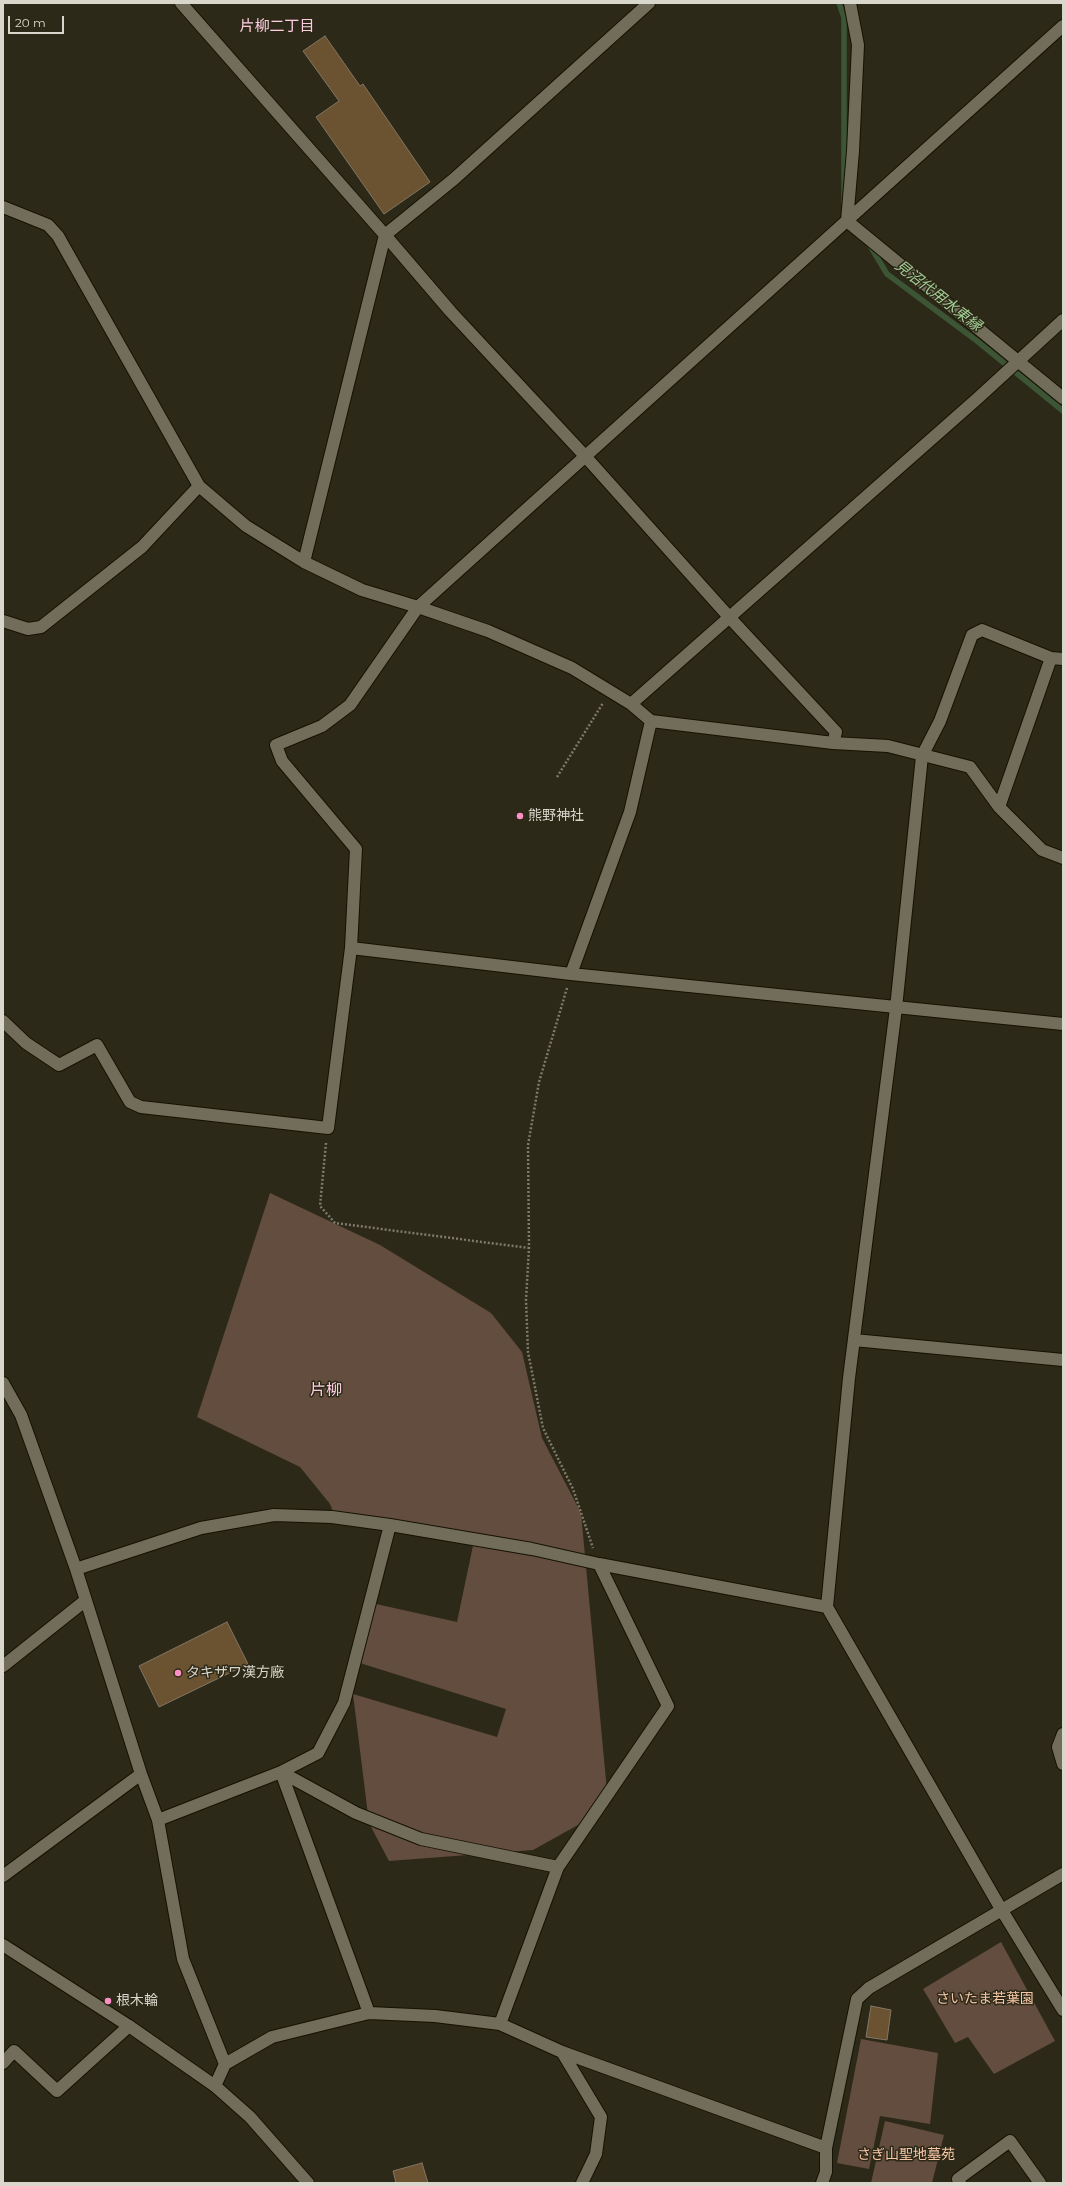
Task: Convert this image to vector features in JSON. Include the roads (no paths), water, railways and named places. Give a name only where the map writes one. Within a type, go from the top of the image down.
[{"type":"street","points":[[304,562],[386,235],[454,179],[649,3]]},
{"type":"street","points":[[847,220],[853,151],[858,45],[850,3]]},
{"type":"street","points":[[188,5],[451,312],[585,456],[730,618],[836,732],[833,743]]},
{"type":"street","points":[[3,1021],[26,1043],[59,1065],[97,1045],[130,1102],[141,1107],[328,1128],[351,948],[356,849],[282,762],[276,745],[322,726],[350,705],[418,607],[1063,26]]},
{"type":"street","points":[[3,207],[48,225],[58,236],[199,486],[246,526],[304,562],[362,590],[488,631],[572,668],[631,704],[651,721],[833,743],[888,746],[922,756],[970,767],[999,807],[1042,850],[1063,858]]},
{"type":"street","points":[[847,220],[1063,398]]},
{"type":"street","points":[[631,704],[1018,362],[1063,320]]},
{"type":"street","points":[[3,621],[28,629],[41,627],[142,547],[199,486]]},
{"type":"street","points":[[999,807],[1057,658],[982,630],[972,635],[940,721],[922,756],[896,1008],[854,1340],[827,1607],[1001,1909],[1063,2010]]},
{"type":"street","points":[[571,974],[630,812],[651,721]]},
{"type":"street","points":[[351,948],[571,974],[1063,1024]]},
{"type":"street","points":[[854,1340],[1063,1360]]},
{"type":"street","points":[[3,1383],[21,1415],[76,1569],[141,1774],[158,1820],[183,1959],[225,2064]]},
{"type":"street","points":[[76,1569],[201,1528],[274,1515],[332,1517],[390,1525],[532,1549],[599,1564],[827,1607]]},
{"type":"street","points":[[158,1820],[281,1772],[318,1753],[344,1703],[390,1525]]},
{"type":"street","points":[[500,2024],[558,1867],[668,1706],[599,1564]]},
{"type":"street","points":[[3,1666],[86,1600]]},
{"type":"street","points":[[1063,1734],[1058,1747],[1063,1764]]},
{"type":"street","points":[[281,1772],[356,1813],[422,1839],[558,1867]]},
{"type":"street","points":[[281,1772],[369,2013]]},
{"type":"street","points":[[3,1876],[141,1774]]},
{"type":"street","points":[[822,2183],[826,2172],[826,2148],[857,1999],[869,1988],[1001,1909],[1063,1874]]},
{"type":"street","points":[[3,1946],[129,2026],[215,2086],[250,2117],[308,2183]]},
{"type":"street","points":[[215,2086],[225,2064],[272,2037],[369,2013],[434,2016],[500,2024],[562,2052],[826,2148]]},
{"type":"street","points":[[3,2063],[14,2052],[57,2091],[129,2026]]},
{"type":"street","points":[[562,2052],[600,2117],[596,2154],[582,2183]]},
{"type":"street","points":[[960,2183],[958,2179],[1010,2141],[1040,2183]]},
{"type":"waterway","name":"見沼代用水東縁","points":[[839,3],[844,18],[844,202]]},
{"type":"waterway","name":"見沼代用水東縁","points":[[869,244],[887,274],[977,341],[1063,411]]},
{"type":"place","name":"熊野神社","points":[[520,816]]},
{"type":"place","name":"タキザワ漢方廠","points":[[178,1673]]},
{"type":"place","name":"根木輪","points":[[108,2001]]},
{"type":"district","name":"片柳二丁目","points":[[277,27]]},
{"type":"district","name":"片柳","points":[[326,1390]]},
{"type":"park label","name":"さいたま若葉園","points":[[985,1999]]},
{"type":"park label","name":"さぎ山聖地墓苑","points":[[906,2155]]}]
